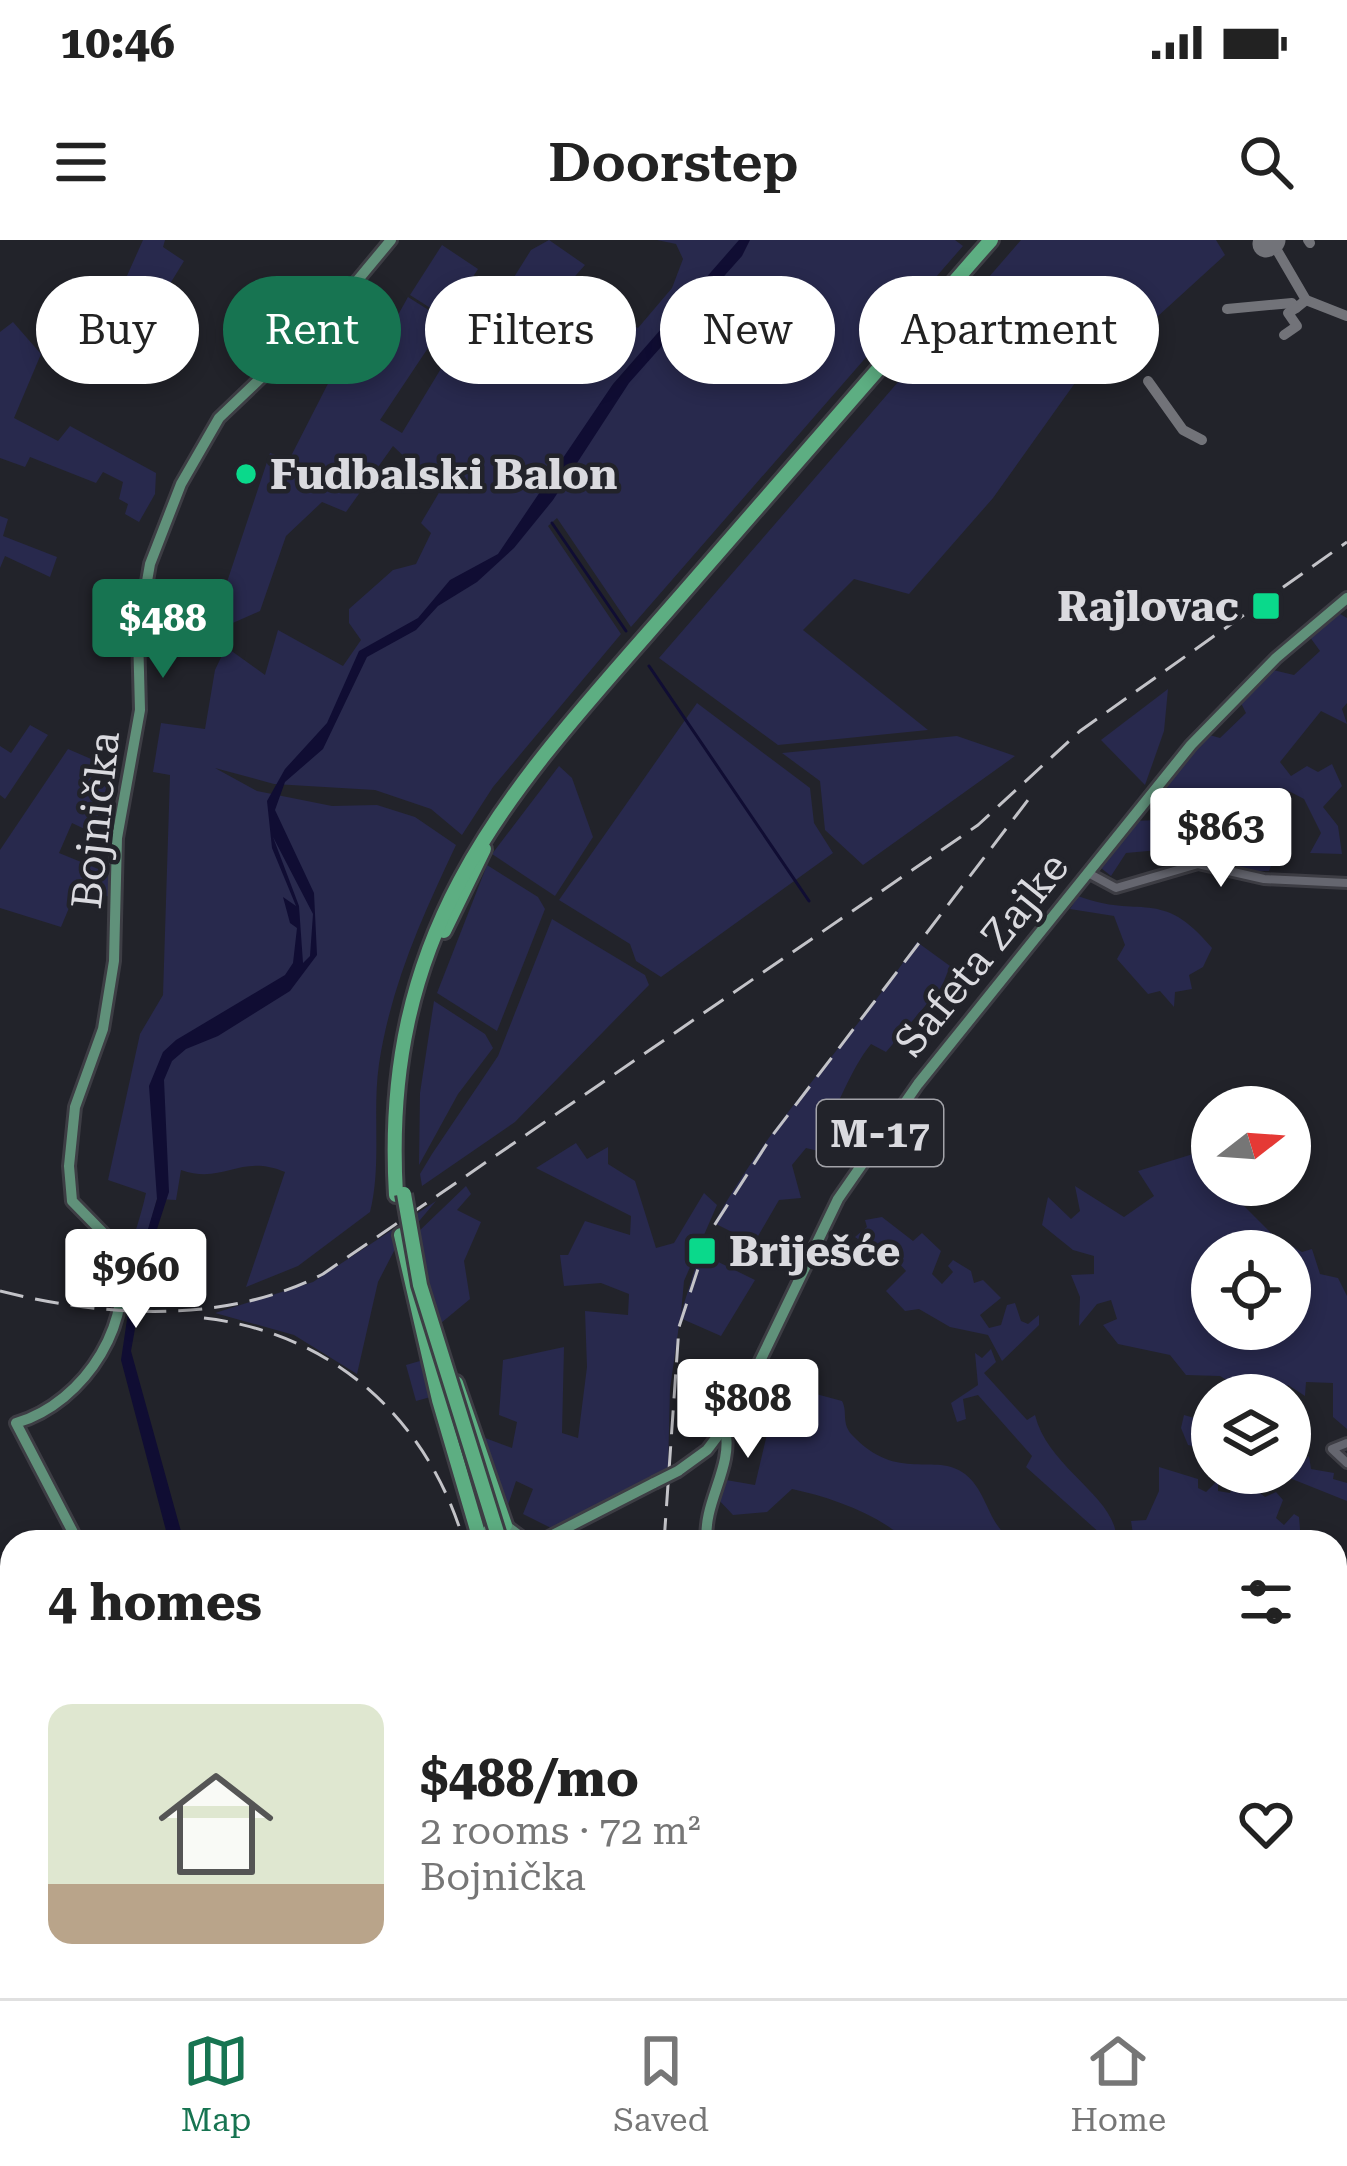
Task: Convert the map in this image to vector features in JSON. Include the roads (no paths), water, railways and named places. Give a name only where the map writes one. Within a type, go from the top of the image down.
[{"type":"highway","points":[[484,1530],[439,1400],[404,1249],[394,1106],[410,1011],[443,908],[484,831],[554,741],[991,240]]},
{"type":"highway","points":[[485,1530],[400,1195],[401,1112],[420,1001],[447,922],[492,834],[556,748],[1000,240]]},
{"type":"highway","points":[[404,1249],[485,1530]]},
{"type":"highway","points":[[439,1347],[505,1525]]},
{"type":"main road","name":"Bojnička","points":[[72,1530],[16,1423],[49,1409],[79,1384],[101,1352],[118,1300],[118,1252],[74,1205],[69,1166],[75,1108],[104,1029],[114,961],[117,838],[140,710],[138,633],[150,564],[181,484],[219,418],[338,305],[391,240]]},
{"type":"main road","name":"Safeta Zajke","points":[[706,1530],[725,1456],[725,1429],[808,1253],[866,1155],[1223,710],[1347,598]]},
{"type":"main road","name":"M-17","points":[[556,1530],[678,1471],[725,1429]]},
{"type":"main road","name":"M-17","points":[[505,1525],[514,1530]]},
{"type":"main road","points":[[488,1530],[505,1525]]},
{"type":"street","points":[[1090,874],[1120,887],[1142,876],[1198,864],[1264,879],[1347,883]]},
{"type":"street","points":[[1347,1443],[1332,1449],[1347,1463]]},
{"type":"waterway","points":[[552,523],[626,631]]},
{"type":"waterway","points":[[649,666],[809,901]]},
{"type":"railway","points":[[0,1291],[122,1310],[205,1309],[246,1302],[323,1274],[978,825],[1080,731],[1347,542]]},
{"type":"railway","points":[[665,1530],[679,1327],[710,1232],[772,1136],[1031,796]]},
{"type":"railway","points":[[204,1318],[294,1342],[369,1390],[426,1457],[460,1530]]},
{"type":"place","name":"Fudbalski Balon","points":[[246,474]]},
{"type":"place","name":"Rajlovac","points":[[1266,606]]},
{"type":"place","name":"Briješće","points":[[702,1251]]}]
